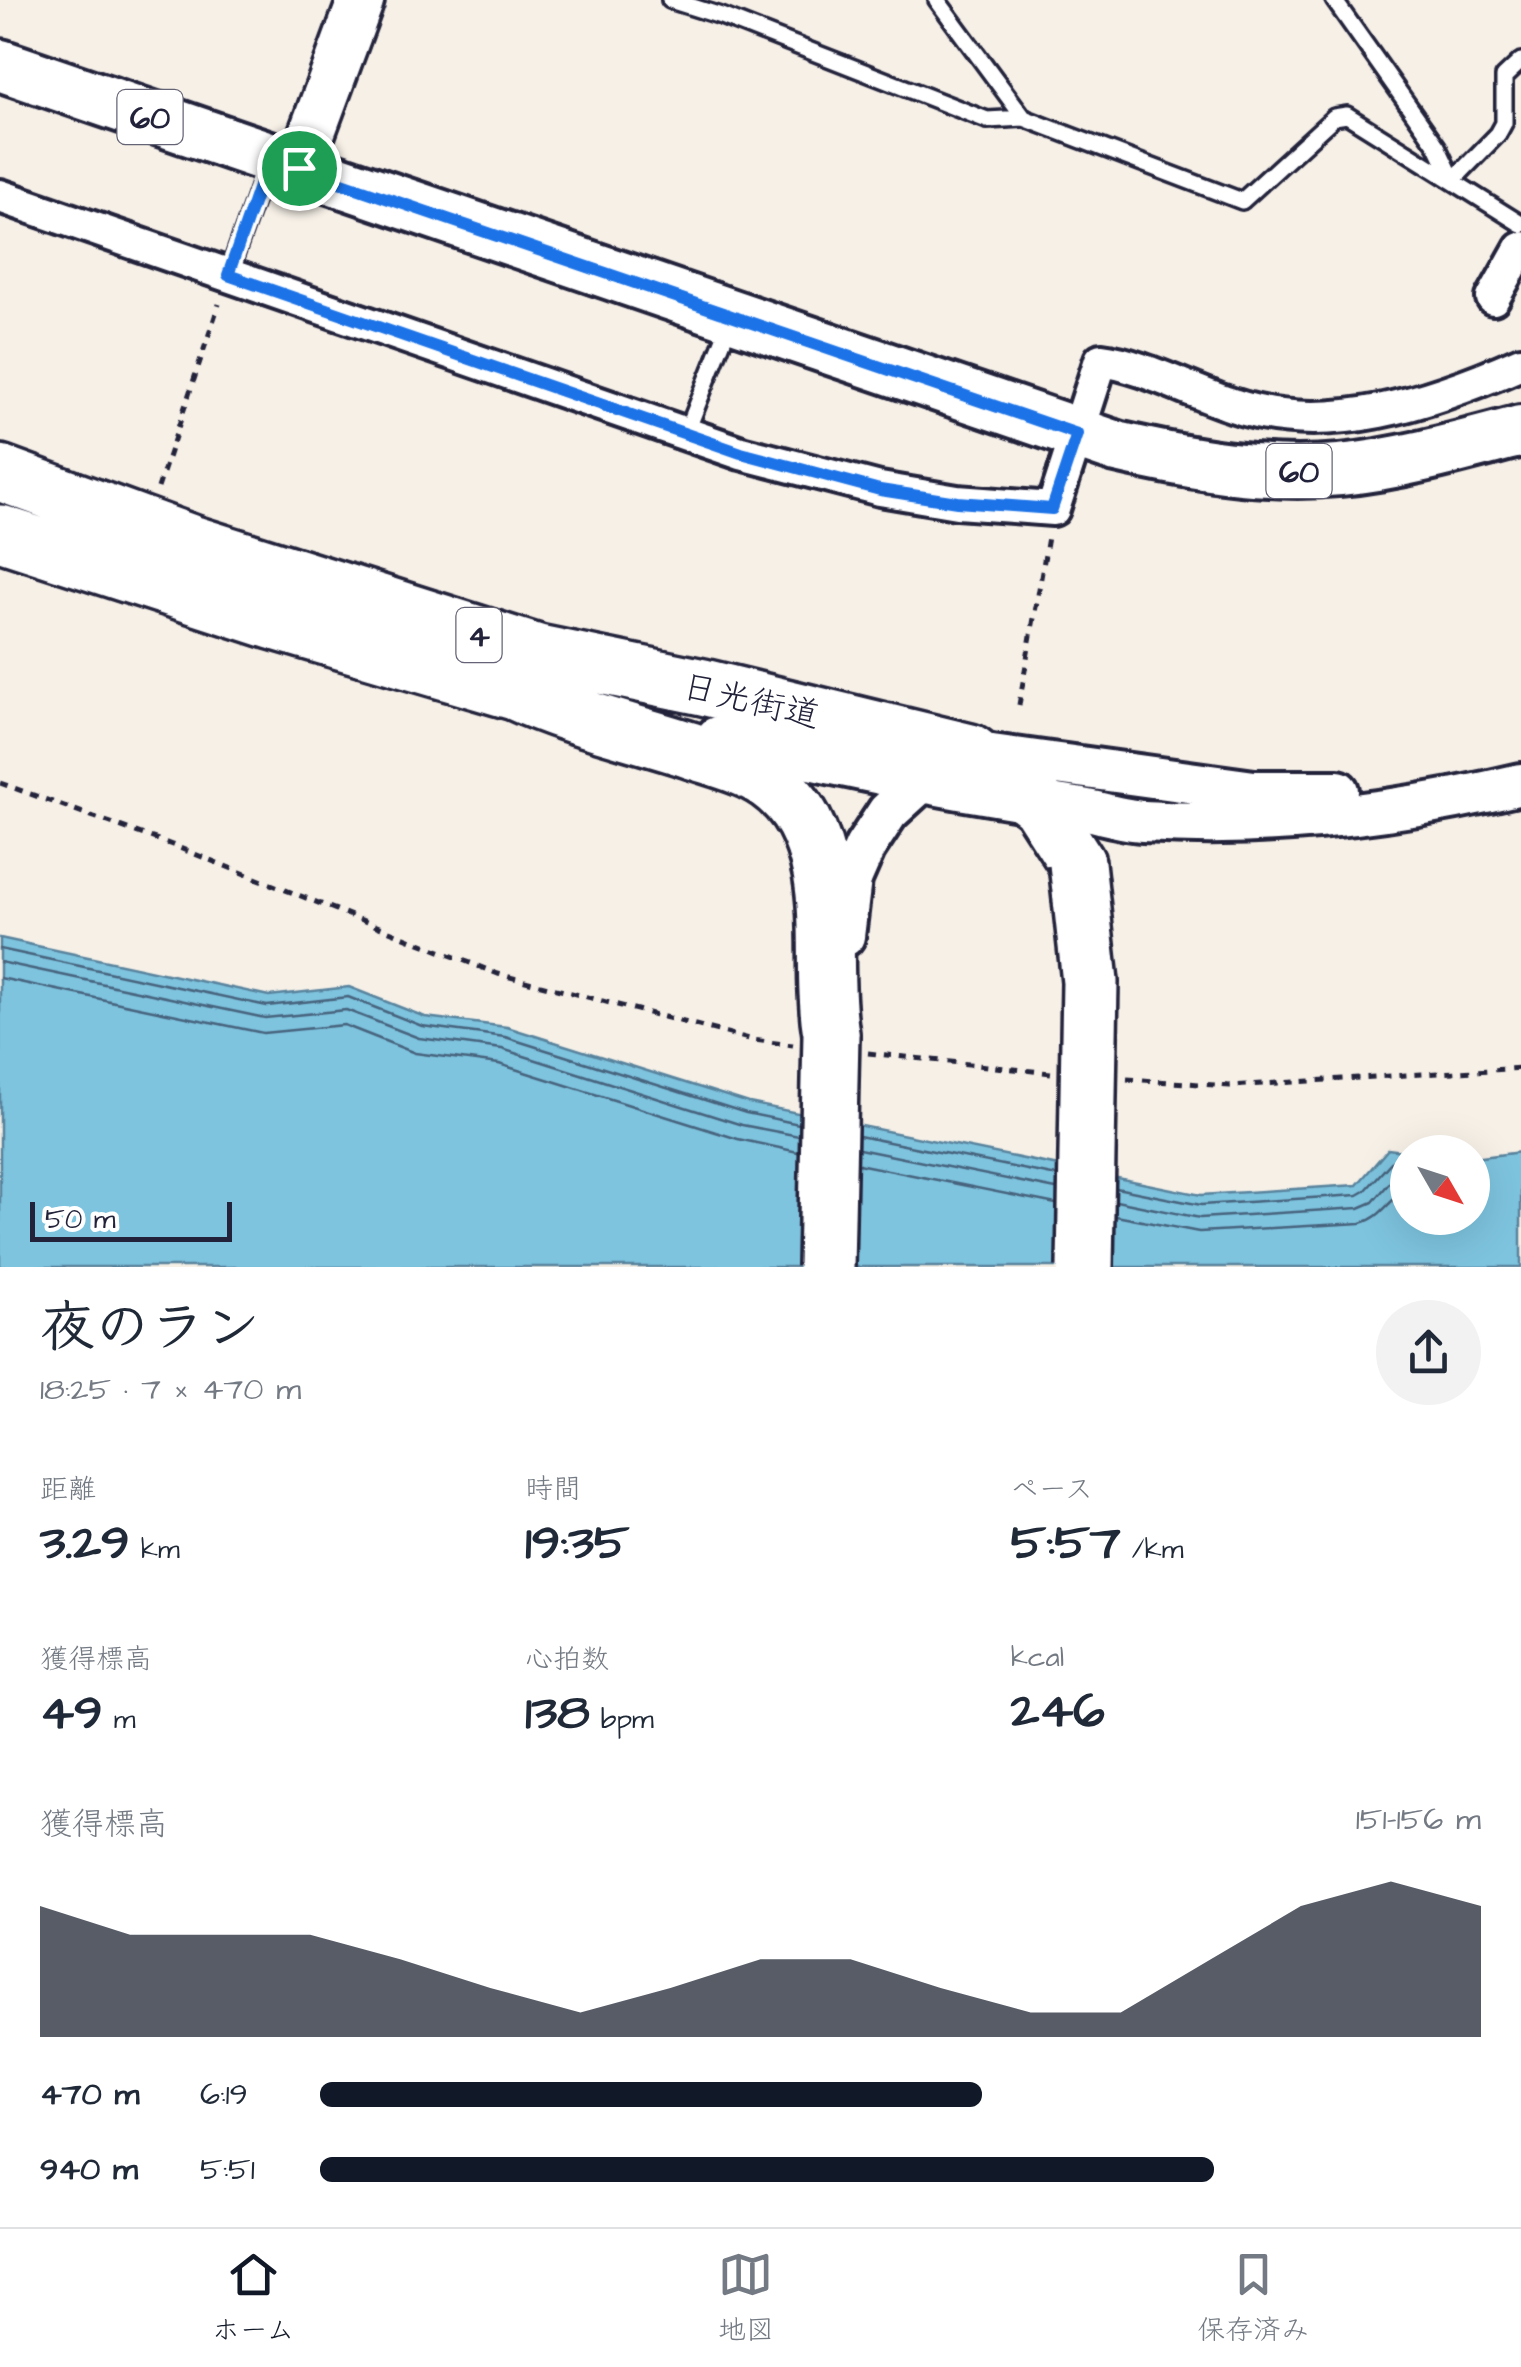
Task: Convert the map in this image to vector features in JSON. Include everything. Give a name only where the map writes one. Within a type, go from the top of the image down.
[{"type":"highway","name":"日光街道","points":[[0,474],[194,544],[538,653],[703,687],[970,752],[1039,804],[1077,864],[1090,982],[1085,1267]]},
{"type":"highway","name":"日光街道","points":[[0,533],[272,622],[515,692],[553,710],[717,759],[766,780],[803,818],[811,835],[824,895],[825,996],[836,1045],[826,1267]]},
{"type":"main road","points":[[284,163],[320,106],[361,0]]},
{"type":"main road","name":"60","points":[[0,65],[1136,452],[1208,465],[1300,472],[1338,470],[1399,461],[1521,431]]},
{"type":"street","points":[[0,196],[226,281],[685,436],[880,490],[957,502],[1052,509],[1102,360],[1255,412],[1319,419],[1428,400],[1521,363]]},
{"type":"street","points":[[1493,298],[1521,248]]},
{"type":"street","points":[[515,692],[559,696],[801,758],[1137,821],[1262,823],[1462,798],[1521,784]]},
{"type":"street","points":[[836,1045],[846,903],[865,846],[888,812],[921,782],[970,752],[1268,792],[1424,788],[1521,771]]},
{"type":"street","points":[[1077,864],[1102,834],[1137,821]]},
{"type":"lane","points":[[670,0],[721,16],[987,120],[1024,118],[1242,201],[1334,117],[1347,115],[1521,224]]},
{"type":"lane","points":[[937,0],[1024,118]]},
{"type":"lane","points":[[1336,0],[1437,146],[1453,180]]},
{"type":"lane","points":[[1453,180],[1498,134],[1504,123],[1504,77],[1521,62]]},
{"type":"lane","points":[[226,281],[284,163]]},
{"type":"lane","points":[[685,436],[732,316]]},
{"type":"path","points":[[156,494],[226,281]]},
{"type":"path","points":[[1019,705],[1052,509]]},
{"type":"path","points":[[0,782],[190,852],[498,974],[753,1040],[836,1045],[1058,1074]]},
{"type":"path","points":[[1115,1078],[1230,1086],[1521,1068]]},
{"type":"water","points":[[0,938],[269,996],[349,987],[425,1017],[507,1027],[749,1103],[1201,1195],[1357,1185],[1390,1149],[1390,1235],[1490,1235],[1490,1156],[1521,1152],[1521,1267],[0,1267]]},
{"type":"route","points":[[269,158],[299,168],[1077,434],[1052,509],[957,502],[880,490],[741,453],[228,275],[269,158]]}]
